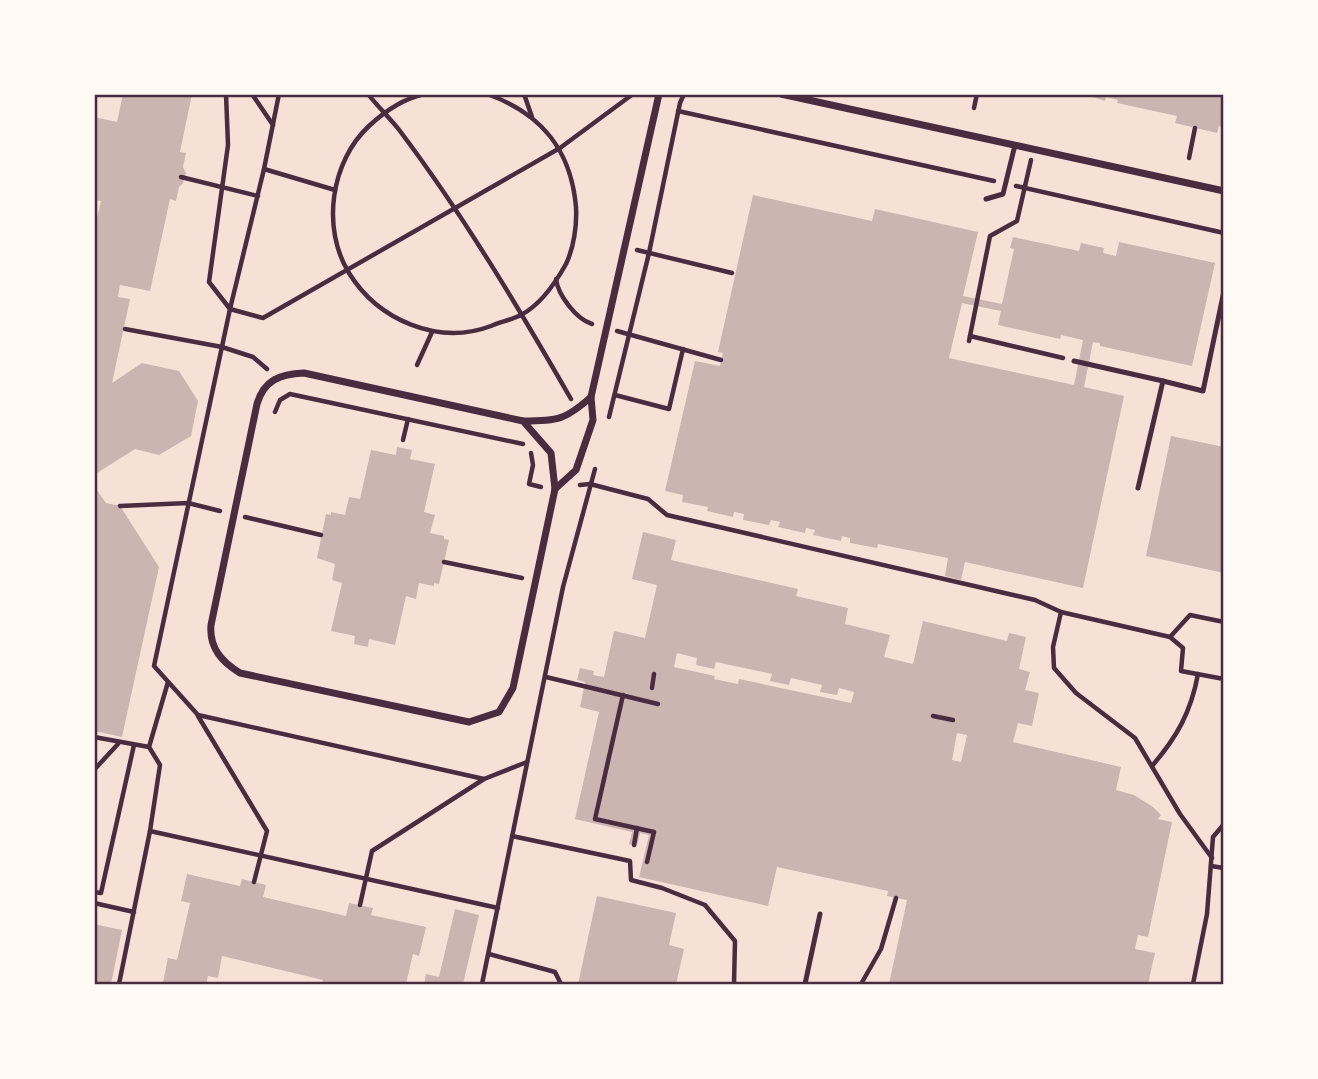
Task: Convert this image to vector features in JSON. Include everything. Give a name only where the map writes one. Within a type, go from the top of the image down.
[{"type":"street","points":[[555,489],[576,470],[593,420],[592,397],[659,94]]},
{"type":"street","points":[[781,94],[1223,191]]},
{"type":"street","points":[[828,105],[831,94]]},
{"type":"street","points":[[523,421],[551,453],[555,489],[513,688],[499,712],[469,722],[240,673],[221,661],[210,635],[259,396],[273,379],[304,373],[523,421],[557,421],[577,410],[592,397]]},
{"type":"lane","points":[[986,199],[1003,194],[1015,145]]},
{"type":"lane","points":[[1074,361],[1203,390],[1223,291]]},
{"type":"lane","points":[[1138,488],[1163,381]]},
{"type":"lane","points":[[805,985],[820,914]]},
{"type":"path","points":[[226,94],[228,145],[209,282],[230,309],[263,318],[560,148],[632,94]]},
{"type":"path","points":[[252,94],[273,125]]},
{"type":"path","points":[[254,882],[267,831],[198,715],[154,666],[279,94]]},
{"type":"path","points":[[368,94],[398,128],[454,207],[522,314],[577,410]]},
{"type":"path","points":[[424,94],[412,97],[383,113],[361,134],[344,160],[335,190],[333,216],[337,242],[347,271],[381,309],[405,323],[432,331],[473,333],[522,314],[545,295],[566,262],[577,223],[574,184],[560,148],[532,118],[510,102],[487,94]]},
{"type":"path","points":[[524,94],[532,118]]},
{"type":"path","points":[[607,428],[684,94]]},
{"type":"path","points":[[974,108],[977,94]]},
{"type":"path","points":[[678,111],[1223,233]]},
{"type":"path","points":[[1189,158],[1195,128]]},
{"type":"path","points":[[1034,149],[1017,220],[990,236],[970,336],[1074,361]]},
{"type":"path","points":[[264,169],[335,190]]},
{"type":"path","points":[[181,177],[258,196]]},
{"type":"path","points":[[625,247],[732,273]]},
{"type":"path","points":[[556,279],[557,286],[586,322],[721,360]]},
{"type":"path","points":[[125,329],[222,347],[253,357],[276,378],[285,397]]},
{"type":"path","points":[[417,365],[432,331]]},
{"type":"path","points":[[615,395],[669,409],[683,349]]},
{"type":"path","points":[[275,412],[280,400],[290,394],[523,444],[531,454],[533,465],[529,484]]},
{"type":"path","points":[[403,440],[408,419]]},
{"type":"path","points":[[482,985],[563,587],[597,461]]},
{"type":"path","points":[[555,489],[590,484],[648,499],[667,515],[1035,600],[1061,612],[1170,637],[1182,648],[1181,671],[1223,679]]},
{"type":"path","points":[[120,506],[188,503],[321,536]]},
{"type":"path","points":[[444,562],[563,587]]},
{"type":"path","points":[[1061,612],[1053,647],[1054,668],[1076,693],[1135,738],[1180,814],[1212,858]]},
{"type":"path","points":[[1170,637],[1191,615],[1223,622]]},
{"type":"path","points":[[652,688],[654,674]]},
{"type":"path","points":[[1152,766],[1167,749],[1184,721],[1193,702],[1198,674]]},
{"type":"path","points":[[546,677],[658,704]]},
{"type":"path","points":[[119,985],[150,831],[160,765],[149,747],[168,682]]},
{"type":"path","points":[[623,695],[595,819],[654,832],[647,862]]},
{"type":"path","points":[[198,715],[484,779]]},
{"type":"path","points":[[933,716],[953,720]]},
{"type":"path","points":[[94,737],[149,747]]},
{"type":"path","points":[[94,770],[119,743]]},
{"type":"path","points":[[94,892],[101,893],[134,745]]},
{"type":"path","points":[[360,905],[372,851],[484,779],[528,762]]},
{"type":"path","points":[[1193,985],[1207,914],[1213,837],[1223,824]]},
{"type":"path","points":[[634,845],[637,828]]},
{"type":"path","points":[[150,831],[498,908]]},
{"type":"path","points":[[512,836],[630,861],[631,880],[662,888],[705,905],[735,941],[734,985]]},
{"type":"path","points":[[1211,866],[1223,869]]},
{"type":"path","points":[[861,985],[881,949],[896,898]]},
{"type":"path","points":[[94,903],[134,912]]},
{"type":"path","points":[[489,954],[555,972],[561,985]]},
{"type":"building","points":[[123,94],[192,94],[180,152],[186,153],[183,167],[186,173],[176,201],[170,199],[150,291],[120,285],[118,297],[130,299],[112,383],[142,363],[179,371],[198,401],[191,436],[159,455],[135,449],[94,475],[94,230],[101,201],[94,200],[94,117],[117,122]]},
{"type":"building","points":[[1083,94],[1224,94],[1224,127],[1219,126],[1217,133],[1175,123],[1177,116],[1117,103],[1118,100],[1106,97],[1105,101]]},
{"type":"building","points":[[753,195],[872,221],[875,209],[978,232],[963,296],[1002,304],[1014,249],[1010,248],[1013,237],[1079,251],[1081,243],[1104,248],[1103,253],[1116,256],[1119,242],[1215,263],[1192,366],[1100,346],[1100,343],[1093,342],[1084,387],[1124,396],[1083,588],[965,562],[961,580],[945,576],[948,558],[878,544],[877,548],[850,543],[850,538],[842,536],[841,541],[813,535],[815,530],[806,528],[805,533],[778,527],[780,522],[771,520],[769,525],[743,520],[744,514],[734,512],[733,517],[707,511],[708,507],[682,502],[683,495],[665,491],[695,361],[720,366],[723,353],[718,352]],"holes":[[[962,303],[1001,311],[998,325],[1060,339],[1061,335],[1083,340],[1074,385],[949,358]]]},
{"type":"building","points":[[1171,436],[1224,447],[1224,573],[1146,556]]},
{"type":"building","points":[[397,447],[412,450],[410,459],[435,464],[424,512],[435,515],[430,533],[449,540],[439,584],[434,583],[434,586],[419,583],[416,599],[406,596],[395,645],[369,639],[368,647],[354,644],[355,636],[331,631],[342,583],[332,580],[335,564],[317,558],[326,514],[331,515],[331,512],[345,515],[349,497],[360,499],[371,450],[396,455]]},
{"type":"building","points":[[94,486],[106,503],[120,506],[159,567],[122,737],[94,731]]},
{"type":"building","points":[[643,532],[676,540],[671,560],[798,589],[796,596],[848,608],[845,624],[890,635],[884,657],[913,664],[923,621],[1007,641],[1009,633],[1026,637],[1019,669],[1030,672],[1025,690],[1039,693],[1032,726],[1018,723],[1013,742],[1121,767],[1116,790],[1134,795],[1161,815],[1158,819],[1172,822],[1148,937],[1138,935],[1135,949],[1155,953],[1148,984],[889,984],[907,900],[887,896],[888,891],[777,867],[768,906],[639,877],[649,835],[640,833],[637,846],[629,844],[632,832],[575,819],[599,712],[580,707],[585,682],[577,680],[580,668],[594,671],[593,675],[604,677],[614,631],[645,638],[657,585],[632,579]],"holes":[[[677,653],[697,658],[696,665],[714,669],[716,662],[772,674],[770,681],[789,685],[791,678],[822,685],[820,692],[837,695],[839,688],[854,692],[851,703],[739,679],[738,684],[714,679],[715,676],[674,667]],[[957,733],[967,735],[961,762],[952,760]]]},
{"type":"building","points":[[187,874],[240,886],[242,879],[266,885],[263,897],[346,916],[349,903],[373,908],[371,915],[426,927],[419,956],[413,954],[406,984],[322,984],[323,980],[222,956],[218,978],[208,976],[206,984],[163,982],[168,958],[177,960],[190,903],[181,901]]},
{"type":"building","points":[[597,896],[676,913],[669,945],[684,949],[676,984],[578,984]]},
{"type":"building","points":[[455,909],[479,915],[463,984],[424,984],[426,974],[439,977]]},
{"type":"building","points":[[94,924],[122,930],[111,984],[94,984]]}]
